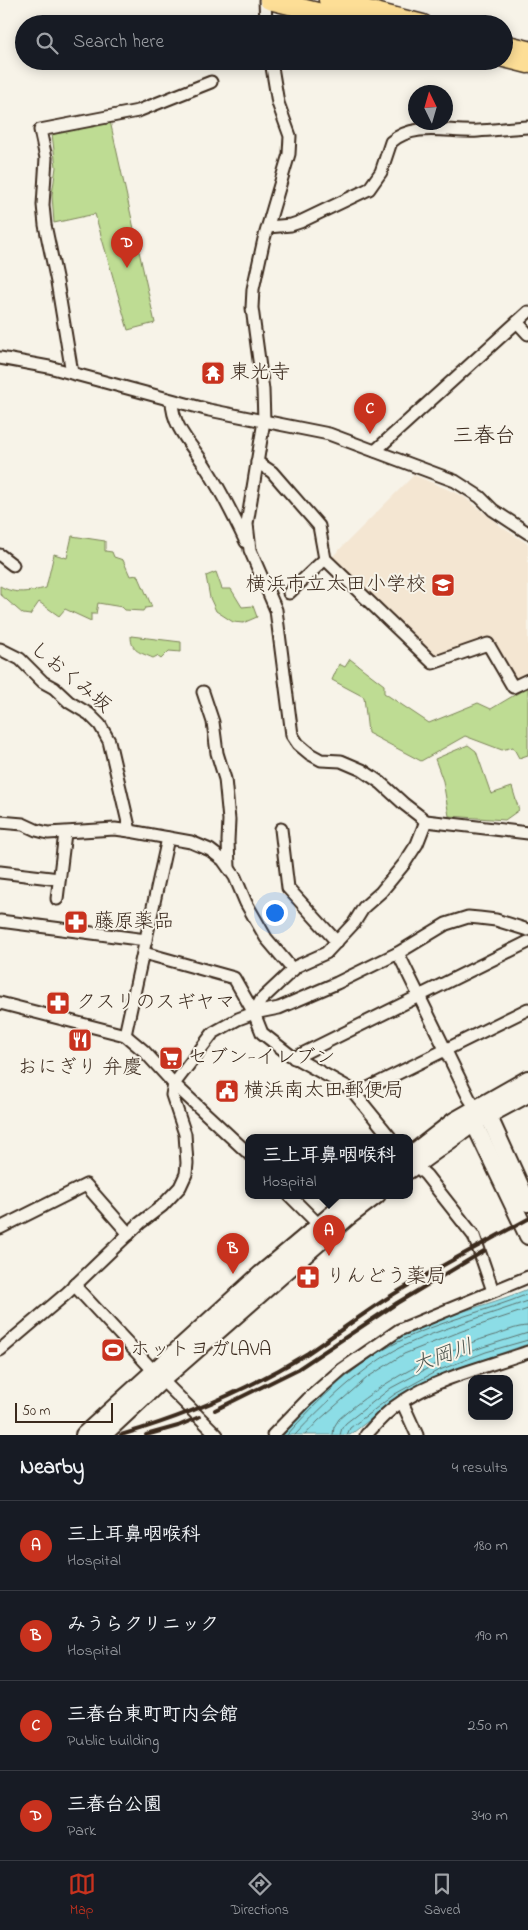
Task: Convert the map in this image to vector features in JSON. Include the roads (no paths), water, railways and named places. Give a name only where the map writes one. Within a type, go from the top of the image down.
[{"type":"main road","points":[[328,0],[387,15]]},
{"type":"main road","points":[[266,10],[302,15]]},
{"type":"main road","points":[[513,46],[528,50]]},
{"type":"main road","points":[[513,60],[528,64]]},
{"type":"main road","points":[[413,1163],[528,1079]]},
{"type":"main road","points":[[479,1116],[528,1094]]},
{"type":"main road","points":[[479,1116],[528,1203]]},
{"type":"main road","points":[[479,1116],[528,1236]]},
{"type":"main road","points":[[84,1435],[159,1375],[324,1230],[351,1199]]},
{"type":"main road","points":[[324,1230],[371,1199]]},
{"type":"main road","points":[[102,1435],[159,1375]]},
{"type":"street","points":[[250,550],[247,524],[264,421],[263,390],[252,308],[253,289],[289,154],[290,136],[278,103],[272,70]]},
{"type":"street","points":[[72,373],[57,282],[45,226],[43,205],[46,158],[40,130],[138,111],[211,82]]},
{"type":"street","points":[[268,227],[291,225],[300,222],[369,189],[381,172],[391,142],[406,133],[416,130],[476,132],[528,127]]},
{"type":"street","points":[[375,451],[528,312]]},
{"type":"street","points":[[517,322],[528,334]]},
{"type":"street","points":[[0,358],[49,367],[172,401],[329,434],[455,481],[480,497],[493,510],[527,531]]},
{"type":"street","points":[[172,401],[172,413],[181,432],[207,468],[231,509],[276,610],[292,735],[298,744],[321,760],[341,761],[362,770],[381,782],[404,804],[426,821],[528,833]]},
{"type":"street","points":[[257,462],[272,472],[319,526],[325,559],[433,663],[488,644],[513,687],[528,680]]},
{"type":"street","points":[[0,555],[13,565]]},
{"type":"street","points":[[289,593],[325,559]]},
{"type":"street","name":"しおくみ坂","points":[[0,649],[20,659],[43,682],[54,688],[69,702],[89,714],[100,725],[111,747],[130,831]]},
{"type":"street","points":[[203,692],[213,722],[217,753],[225,779],[230,820],[228,868]]},
{"type":"street","points":[[254,1013],[261,1000],[297,966],[326,953],[337,942],[354,923],[364,907],[381,892],[404,864],[417,844],[426,821]]},
{"type":"street","points":[[0,822],[23,824],[48,833],[115,829],[130,831],[190,842],[210,850],[223,860],[266,938],[293,970]]},
{"type":"street","points":[[281,829],[288,888],[337,942]]},
{"type":"street","points":[[56,899],[65,833]]},
{"type":"street","points":[[125,1035],[168,838]]},
{"type":"street","points":[[0,872],[59,879]]},
{"type":"street","points":[[0,1350],[162,1206],[180,1187],[186,1174],[187,1163],[185,1134],[172,1095],[174,1084],[213,1033],[238,1019],[254,1013],[279,1008],[398,953],[446,924],[468,917],[496,920],[528,930]]},
{"type":"street","points":[[0,921],[146,940]]},
{"type":"street","points":[[294,1058],[528,942]]},
{"type":"street","points":[[144,953],[234,978],[254,1013],[262,1033],[294,1058],[351,1089],[388,1134]]},
{"type":"street","points":[[398,953],[468,1098],[479,1116]]},
{"type":"street","points":[[0,1003],[125,1035],[144,1051],[174,1084],[245,1150]]},
{"type":"street","points":[[356,1094],[528,1009]]},
{"type":"street","points":[[413,1165],[426,1174],[474,1236],[493,1291]]},
{"type":"street","points":[[0,1228],[86,1185],[129,1234]]},
{"type":"street","points":[[293,1199],[324,1230]]},
{"type":"street","points":[[273,1435],[308,1399],[341,1370],[399,1330],[528,1276]]},
{"type":"street","points":[[74,1285],[147,1364],[217,1435]]},
{"type":"street","points":[[366,1435],[382,1418],[402,1402],[430,1386],[528,1352]]},
{"type":"street","points":[[402,1402],[417,1435]]},
{"type":"street","points":[[198,1435],[207,1426]]},
{"type":"water","name":"大岡川","points":[[528,1289],[528,1344],[439,1375],[398,1398],[350,1435],[280,1435],[334,1381],[380,1346],[428,1323]]},
{"type":"railway","points":[[121,1435],[194,1410],[263,1379],[308,1353],[400,1290],[528,1219]]},
{"type":"railway","points":[[215,1410],[298,1369],[397,1303],[484,1251]]},
{"type":"railway","points":[[146,1435],[178,1426],[199,1417]]},
{"type":"place","name":"三春台公園","points":[[127,268]]},
{"type":"place","name":"東光寺","points":[[213,373]]},
{"type":"place","name":"三春台東町町内会館","points":[[370,434]]},
{"type":"place","name":"横浜市立太田小学校","points":[[443,585]]},
{"type":"place","name":"藤原薬品","points":[[76,922]]},
{"type":"place","name":"クスリのスギヤマ","points":[[58,1003]]},
{"type":"place","name":"おにぎり 弁慶","points":[[80,1040]]},
{"type":"place","name":"セブン-イレブン","points":[[171,1058]]},
{"type":"place","name":"横浜南太田郵便局","points":[[227,1091]]},
{"type":"place","name":"三上耳鼻咽喉科","points":[[329,1256]]},
{"type":"place","name":"みうらクリニック","points":[[233,1274]]},
{"type":"place","name":"りんどう薬局","points":[[308,1277]]},
{"type":"place","name":"ホットヨガLAVA","points":[[113,1350]]},
{"type":"district","name":"三春台","points":[[484,437]]}]
